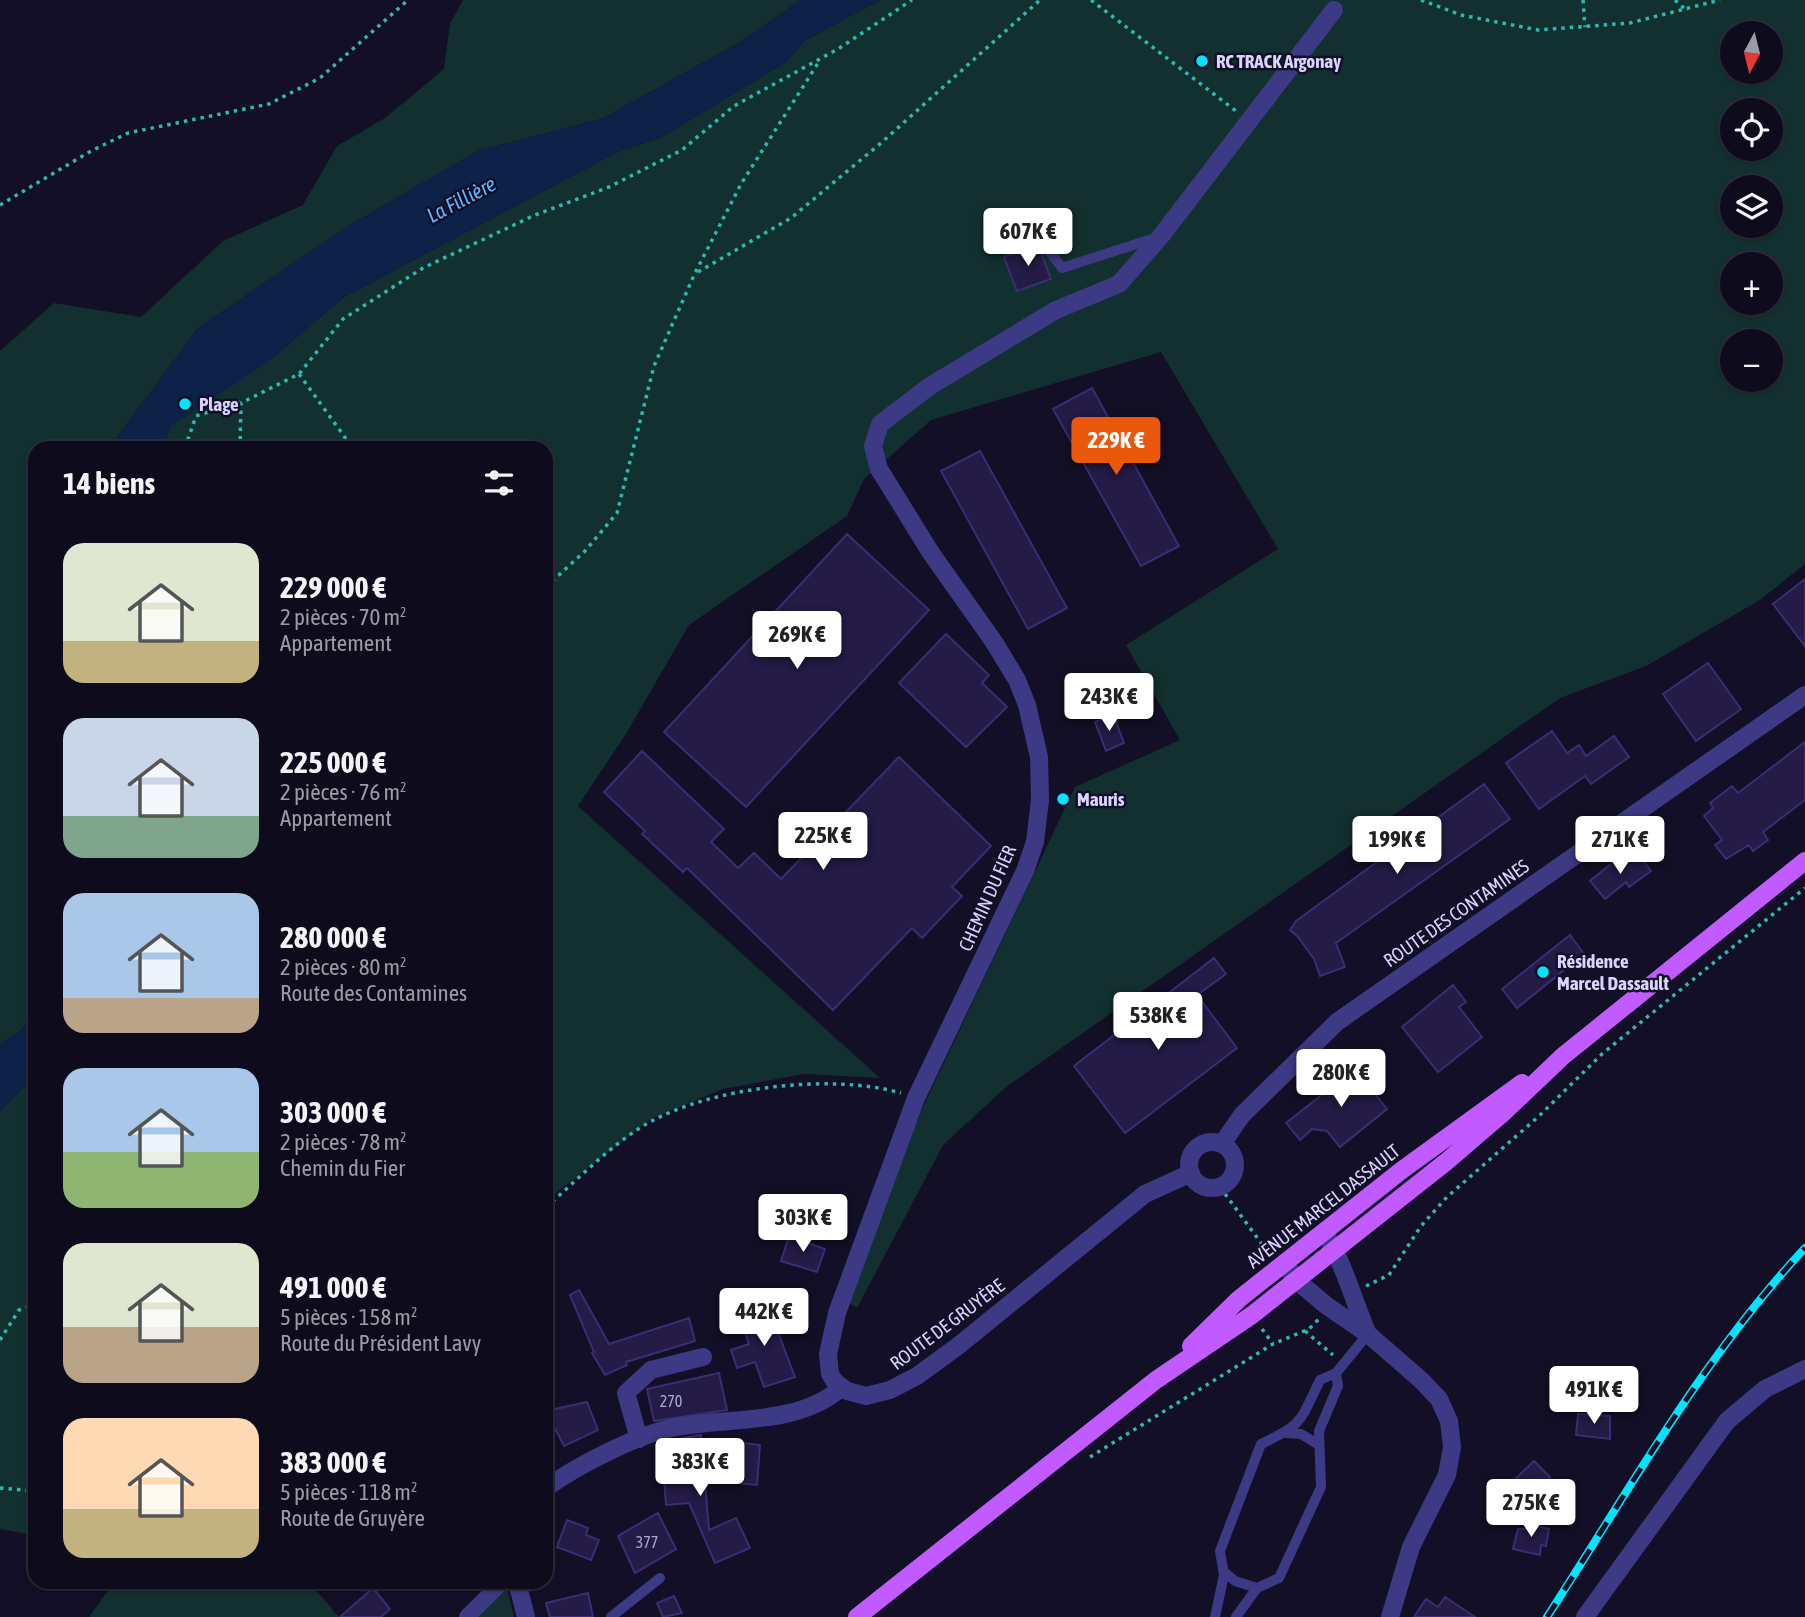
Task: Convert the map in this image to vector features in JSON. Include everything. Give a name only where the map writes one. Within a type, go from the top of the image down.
[{"type":"main road","name":"AVENUE MARCEL DASSAULT","points":[[857,1617],[1156,1380],[1252,1314],[1465,1146],[1563,1056],[1805,860]]},
{"type":"main road","name":"AVENUE MARCEL DASSAULT","points":[[1156,1380],[1284,1263],[1476,1114],[1563,1056]]},
{"type":"street","points":[[1161,236],[1334,10]]},
{"type":"street","name":"CHEMIN DU FIER","points":[[841,1388],[835,1382],[828,1363],[832,1331],[916,1098],[1025,871],[1037,831],[1041,778],[1034,731],[1017,680],[899,504],[879,469],[873,446],[880,424],[930,386],[1056,310],[1119,285],[1161,236]]},
{"type":"street","name":"ROUTE DES CONTAMINES","points":[[1222,1144],[1242,1115],[1337,1022],[1805,695]]},
{"type":"street","points":[[1206,1143],[1222,1144],[1234,1156],[1232,1177],[1220,1187],[1204,1187],[1191,1173],[1190,1158],[1196,1148],[1206,1143]]},
{"type":"street","name":"ROUTE DE GRUYÈRE","points":[[841,1388],[856,1394],[877,1394],[917,1376],[1145,1194],[1191,1173]]},
{"type":"street","points":[[1324,1233],[1336,1249],[1349,1292],[1368,1334]]},
{"type":"street","points":[[1284,1263],[1296,1280],[1327,1306],[1368,1334],[1420,1380],[1439,1399],[1450,1421],[1447,1475],[1411,1547],[1390,1617]]},
{"type":"street","points":[[639,1438],[626,1393],[650,1370],[703,1357]]},
{"type":"street","points":[[1585,1617],[1727,1421],[1765,1390],[1805,1369]]},
{"type":"street","points":[[553,1483],[639,1438],[675,1427],[768,1416],[811,1407],[826,1400],[841,1388]]},
{"type":"street","points":[[467,1617],[495,1589]]},
{"type":"street","points":[[519,1589],[526,1617]]},
{"type":"lane","points":[[1047,248],[1062,268],[1161,236]]},
{"type":"lane","points":[[1215,1617],[1221,1597],[1223,1571],[1220,1550],[1261,1444],[1300,1422],[1320,1380],[1339,1368],[1368,1334]]},
{"type":"lane","points":[[1237,1617],[1257,1588],[1279,1578],[1321,1487],[1319,1431],[1338,1386],[1339,1368]]},
{"type":"lane","points":[[1284,1433],[1301,1434],[1318,1445]]},
{"type":"lane","points":[[1223,1571],[1235,1581],[1257,1588]]},
{"type":"lane","points":[[611,1617],[660,1578]]},
{"type":"path","points":[[0,205],[91,151],[128,133],[269,104],[320,78],[408,0]]},
{"type":"path","points":[[240,441],[241,403],[299,374],[343,318],[423,268],[535,215],[609,187],[682,150],[734,106],[822,57],[912,0]]},
{"type":"path","points":[[695,273],[791,218],[881,143],[1040,0]]},
{"type":"path","points":[[1091,0],[1229,105]]},
{"type":"path","points":[[1421,0],[1461,15],[1538,30],[1630,23],[1720,0]]},
{"type":"path","points":[[1583,0],[1585,27]]},
{"type":"path","points":[[1675,0],[1685,9]]},
{"type":"path","points":[[553,581],[585,551],[617,513],[654,366],[695,273],[741,184],[822,57]]},
{"type":"path","points":[[299,374],[348,441]]},
{"type":"path","points":[[187,441],[196,416],[251,398]]},
{"type":"path","points":[[1349,1292],[1389,1275],[1421,1226],[1463,1182],[1538,1117],[1630,1028],[1805,888]]},
{"type":"path","points":[[553,1201],[633,1132],[680,1108],[784,1086],[821,1082],[885,1089],[916,1098]]},
{"type":"path","points":[[1220,1187],[1263,1248],[1264,1262],[1258,1285]]},
{"type":"path","points":[[0,1340],[19,1311],[28,1308]]},
{"type":"path","points":[[1305,1331],[1339,1368]]},
{"type":"path","points":[[1079,1464],[1273,1344]]},
{"type":"path","points":[[0,1488],[28,1490]]},
{"type":"green space","points":[[463,0],[801,0],[740,42],[604,118],[478,151],[350,225],[198,328],[114,441],[28,441],[28,1020],[21,1030],[0,1044],[0,351],[54,303],[141,317],[223,241],[303,205],[337,146],[385,118],[444,69],[450,24]]},
{"type":"green space","points":[[880,0],[1805,0],[1805,564],[1760,600],[1646,666],[1560,698],[1006,1087],[943,1145],[857,1308],[841,1297],[923,1107],[1075,787],[1180,740],[1126,645],[1278,549],[1161,352],[931,420],[864,479],[847,516],[689,625],[626,734],[578,806],[880,1078],[804,1074],[723,1089],[651,1119],[553,1196],[553,441],[165,441],[170,426],[270,360],[344,297],[619,151],[662,137],[786,62],[804,41]]},
{"type":"green space","points":[[28,1082],[28,1534],[0,1529],[0,1111]]},
{"type":"green space","points":[[109,1589],[315,1589],[339,1617],[89,1617]]},
{"type":"green space","points":[[500,1589],[507,1589],[514,1617],[471,1617]]},
{"type":"water","name":"La Fillière","points":[[801,0],[880,0],[804,41],[786,62],[662,137],[619,151],[344,297],[270,360],[171,426],[166,441],[114,441],[198,328],[350,225],[478,151],[604,118],[740,42]]},
{"type":"water","points":[[28,1020],[28,1082],[0,1111],[0,1044],[21,1030]]},
{"type":"building","points":[[1038,245],[1051,279],[1017,291],[1004,257]]},
{"type":"building","points":[[1092,388],[1179,546],[1141,566],[1053,409]]},
{"type":"building","points":[[980,451],[1067,608],[1028,629],[941,471]]},
{"type":"building","points":[[847,534],[929,610],[746,807],[664,732]]},
{"type":"building","points":[[1805,579],[1805,646],[1773,604]]},
{"type":"building","points":[[946,634],[989,675],[982,683],[1007,707],[966,747],[899,683]]},
{"type":"building","points":[[1708,663],[1741,709],[1696,741],[1663,694]]},
{"type":"building","points":[[1113,714],[1124,743],[1106,751],[1095,722]]},
{"type":"building","points":[[1552,731],[1567,753],[1579,745],[1586,756],[1614,736],[1629,757],[1591,784],[1585,776],[1539,809],[1506,763]]},
{"type":"building","points":[[1805,742],[1805,800],[1763,832],[1768,840],[1753,851],[1749,845],[1726,859],[1715,845],[1722,840],[1704,816],[1713,808],[1710,803],[1732,786],[1738,793]]},
{"type":"building","points":[[642,751],[724,829],[711,842],[738,868],[754,853],[781,879],[899,757],[991,846],[952,887],[962,896],[922,938],[912,928],[833,1010],[687,868],[683,872],[642,834],[645,831],[604,792]]},
{"type":"building","points":[[1484,784],[1510,819],[1336,943],[1345,967],[1320,976],[1314,959],[1290,930],[1296,921]]},
{"type":"building","points":[[1638,854],[1651,871],[1629,887],[1626,882],[1605,899],[1590,881],[1616,860],[1622,867]]},
{"type":"building","name":"Résidence Marcel Dassault","points":[[1570,935],[1584,954],[1517,1008],[1502,989]]},
{"type":"building","points":[[1214,958],[1226,974],[1197,995],[1237,1048],[1125,1133],[1074,1066]]},
{"type":"building","points":[[1453,985],[1466,1002],[1459,1007],[1482,1037],[1438,1072],[1402,1027]]},
{"type":"building","points":[[1360,1065],[1375,1085],[1371,1089],[1387,1109],[1340,1147],[1327,1131],[1312,1129],[1300,1140],[1286,1123]]},
{"type":"building","points":[[789,1236],[825,1249],[817,1272],[781,1261]]},
{"type":"building","points":[[579,1290],[609,1344],[689,1318],[695,1341],[626,1362],[627,1365],[605,1375],[592,1353],[594,1352],[570,1295]]},
{"type":"building","points":[[768,1306],[795,1377],[764,1387],[755,1362],[737,1368],[731,1350],[749,1344],[739,1315]]},
{"type":"building","points":[[719,1373],[727,1410],[654,1421],[647,1389]]},
{"type":"building","points":[[587,1402],[598,1430],[564,1446],[553,1425],[553,1409]]},
{"type":"building","points":[[1578,1414],[1610,1416],[1610,1439],[1576,1435]]},
{"type":"building","points":[[701,1435],[709,1530],[736,1518],[750,1548],[715,1563],[689,1503],[666,1505],[664,1477],[674,1476],[671,1440]]},
{"type":"building","points":[[744,1443],[760,1445],[757,1485],[738,1483],[740,1450],[743,1450]]},
{"type":"building","points":[[1534,1461],[1550,1477],[1526,1501],[1509,1485]]},
{"type":"building","points":[[658,1513],[676,1549],[635,1573],[618,1536]]},
{"type":"building","points":[[567,1520],[588,1528],[586,1535],[599,1540],[591,1560],[557,1547]]},
{"type":"building","points":[[1529,1524],[1549,1529],[1546,1546],[1541,1545],[1540,1555],[1513,1549],[1518,1529],[1526,1529]]},
{"type":"building","points":[[372,1589],[390,1609],[381,1617],[340,1617]]},
{"type":"building","points":[[588,1593],[593,1617],[550,1617],[546,1603]]},
{"type":"building","points":[[674,1596],[682,1613],[663,1617],[657,1603]]},
{"type":"building","points":[[1445,1597],[1475,1617],[1414,1617],[1426,1599],[1438,1607]]},
{"type":"railway","points":[[1547,1617],[1700,1380],[1733,1334],[1805,1248]]},
{"type":"place","name":"RC TRACK Argonay","points":[[1202,61]]},
{"type":"place","name":"Plage","points":[[185,404]]},
{"type":"place","name":"Mauris","points":[[1063,799]]},
{"type":"place","name":"Résidence Marcel Dassault","points":[[1543,972]]}]
